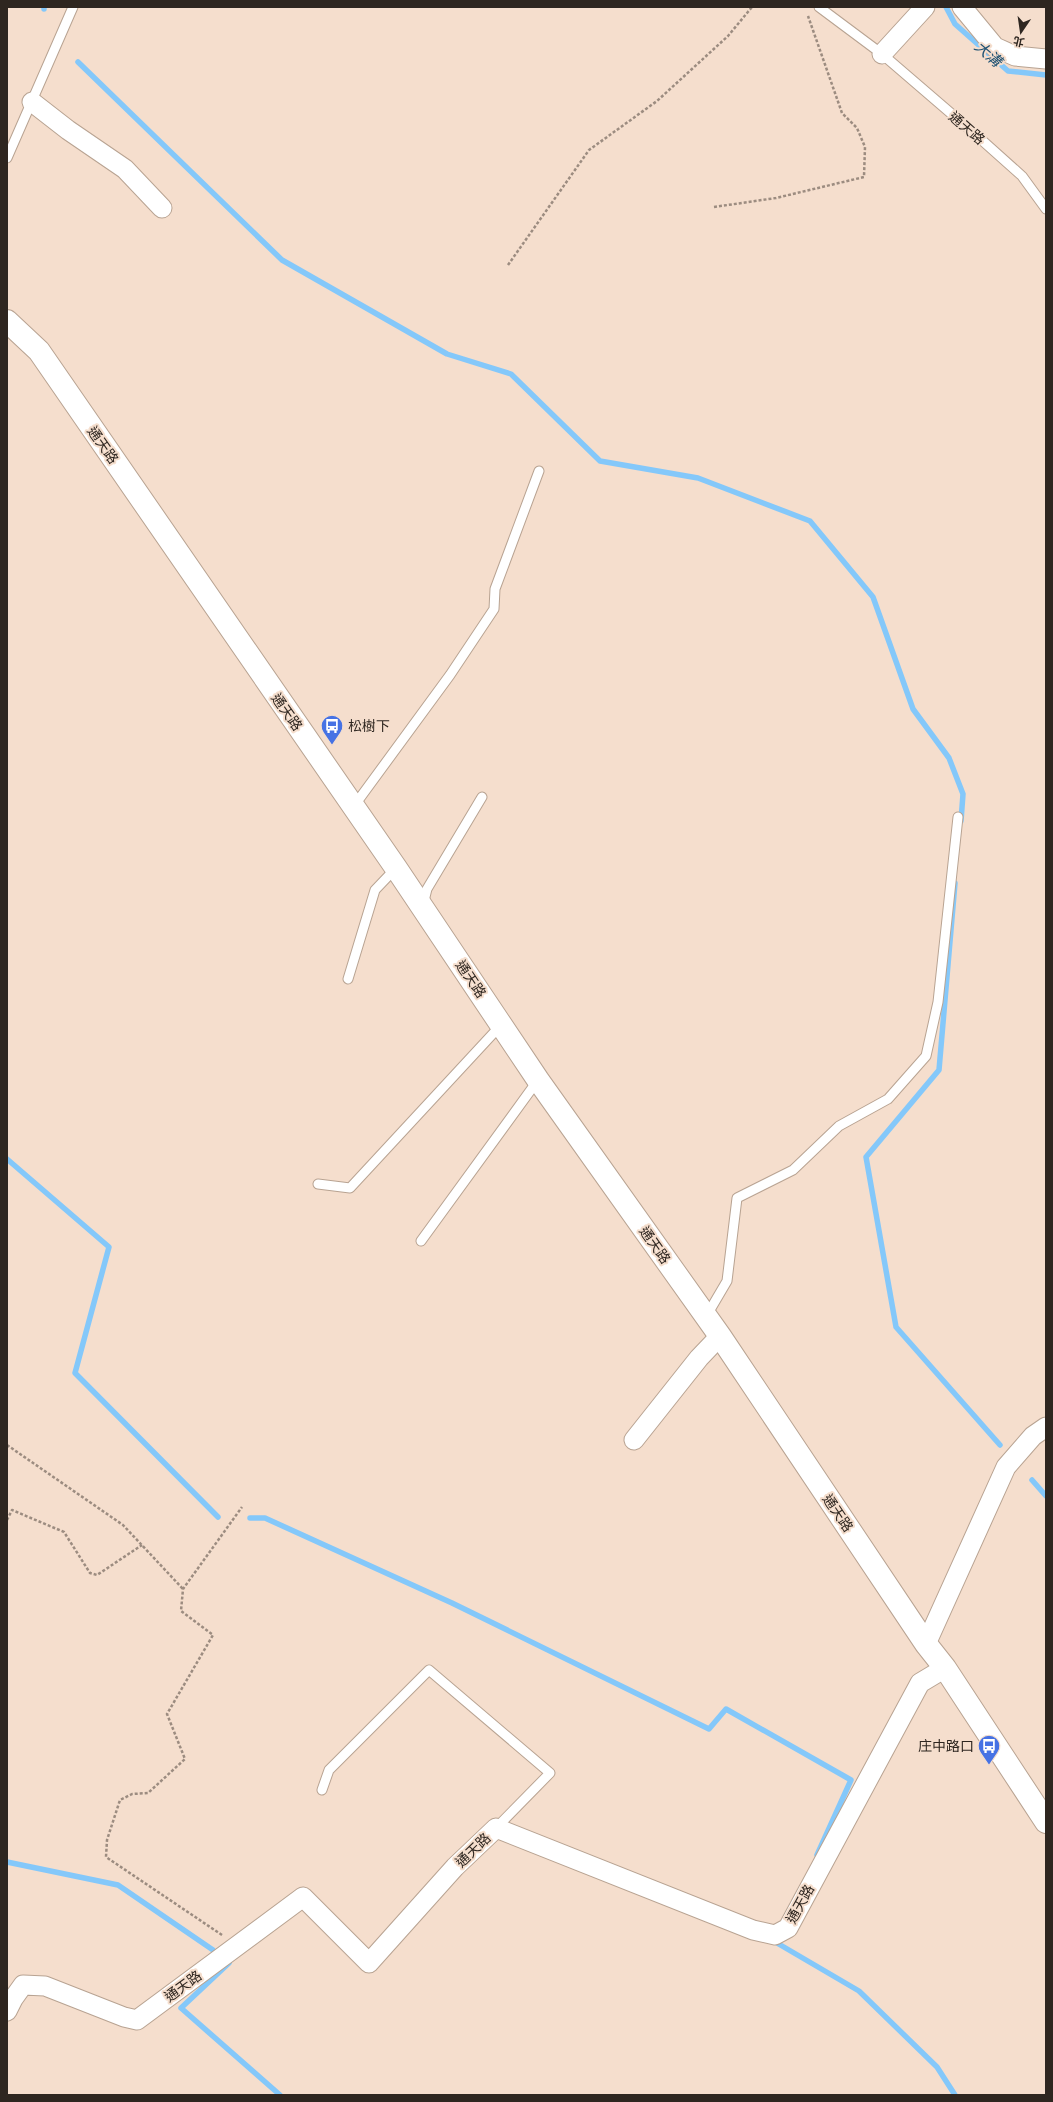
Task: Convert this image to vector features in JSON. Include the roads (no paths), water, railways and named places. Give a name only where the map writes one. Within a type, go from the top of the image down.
[{"type":"street","points":[[882,54],[925,7]]},
{"type":"street","points":[[962,7],[995,47],[1015,56],[1046,59]]},
{"type":"street","points":[[32,102],[68,130],[125,169],[162,208]]},
{"type":"street","name":"通天路","points":[[7,322],[39,351],[396,868],[538,1080],[720,1336],[926,1644],[945,1668],[1046,1822]]},
{"type":"street","points":[[634,1440],[699,1358],[720,1336]]},
{"type":"street","points":[[926,1644],[1006,1467],[1033,1436],[1046,1427]]},
{"type":"street","name":"通天路","points":[[7,2011],[23,1985],[45,1986],[124,2017],[137,2020],[303,1897],[369,1963],[454,1867],[496,1828],[753,1930],[775,1935],[788,1928],[920,1683],[945,1668]]},
{"type":"lane","points":[[7,158],[72,7]]},
{"type":"lane","name":"通天路","points":[[819,7],[882,54],[1022,176],[1046,208]]},
{"type":"lane","points":[[353,807],[450,675],[494,609],[495,589],[539,471]]},
{"type":"lane","points":[[422,906],[427,889],[482,797]]},
{"type":"lane","points":[[706,1316],[727,1281],[737,1198],[793,1170],[838,1126],[888,1099],[926,1056],[938,1002],[958,817]]},
{"type":"lane","points":[[348,979],[375,890],[396,868]]},
{"type":"lane","points":[[318,1184],[350,1188],[502,1026]]},
{"type":"lane","points":[[421,1241],[538,1080]]},
{"type":"lane","points":[[322,1790],[329,1770],[429,1670],[550,1773],[496,1828]]},
{"type":"waterway","name":"大溝","points":[[946,7],[955,24],[1008,71],[1046,75]]},
{"type":"waterway","points":[[78,62],[282,260],[447,354],[511,374],[600,461],[698,478],[810,521],[873,597],[913,709],[949,758],[963,794],[961,821]]},
{"type":"waterway","points":[[955,883],[939,1070],[866,1157],[896,1327],[1000,1445]]},
{"type":"waterway","points":[[7,1159],[109,1247],[75,1373],[218,1517]]},
{"type":"waterway","points":[[1032,1480],[1046,1496]]},
{"type":"waterway","points":[[250,1518],[265,1518],[452,1603],[709,1729],[726,1709],[851,1780],[817,1855]]},
{"type":"waterway","points":[[7,1862],[118,1885],[213,1950]]},
{"type":"waterway","points":[[777,1943],[859,1991],[937,2067],[955,2095]]},
{"type":"waterway","points":[[229,1963],[181,2008],[280,2095]]},
{"type":"place","name":"松樹下","points":[[332,746]]},
{"type":"place","name":"庄中路口","points":[[989,1766]]}]
